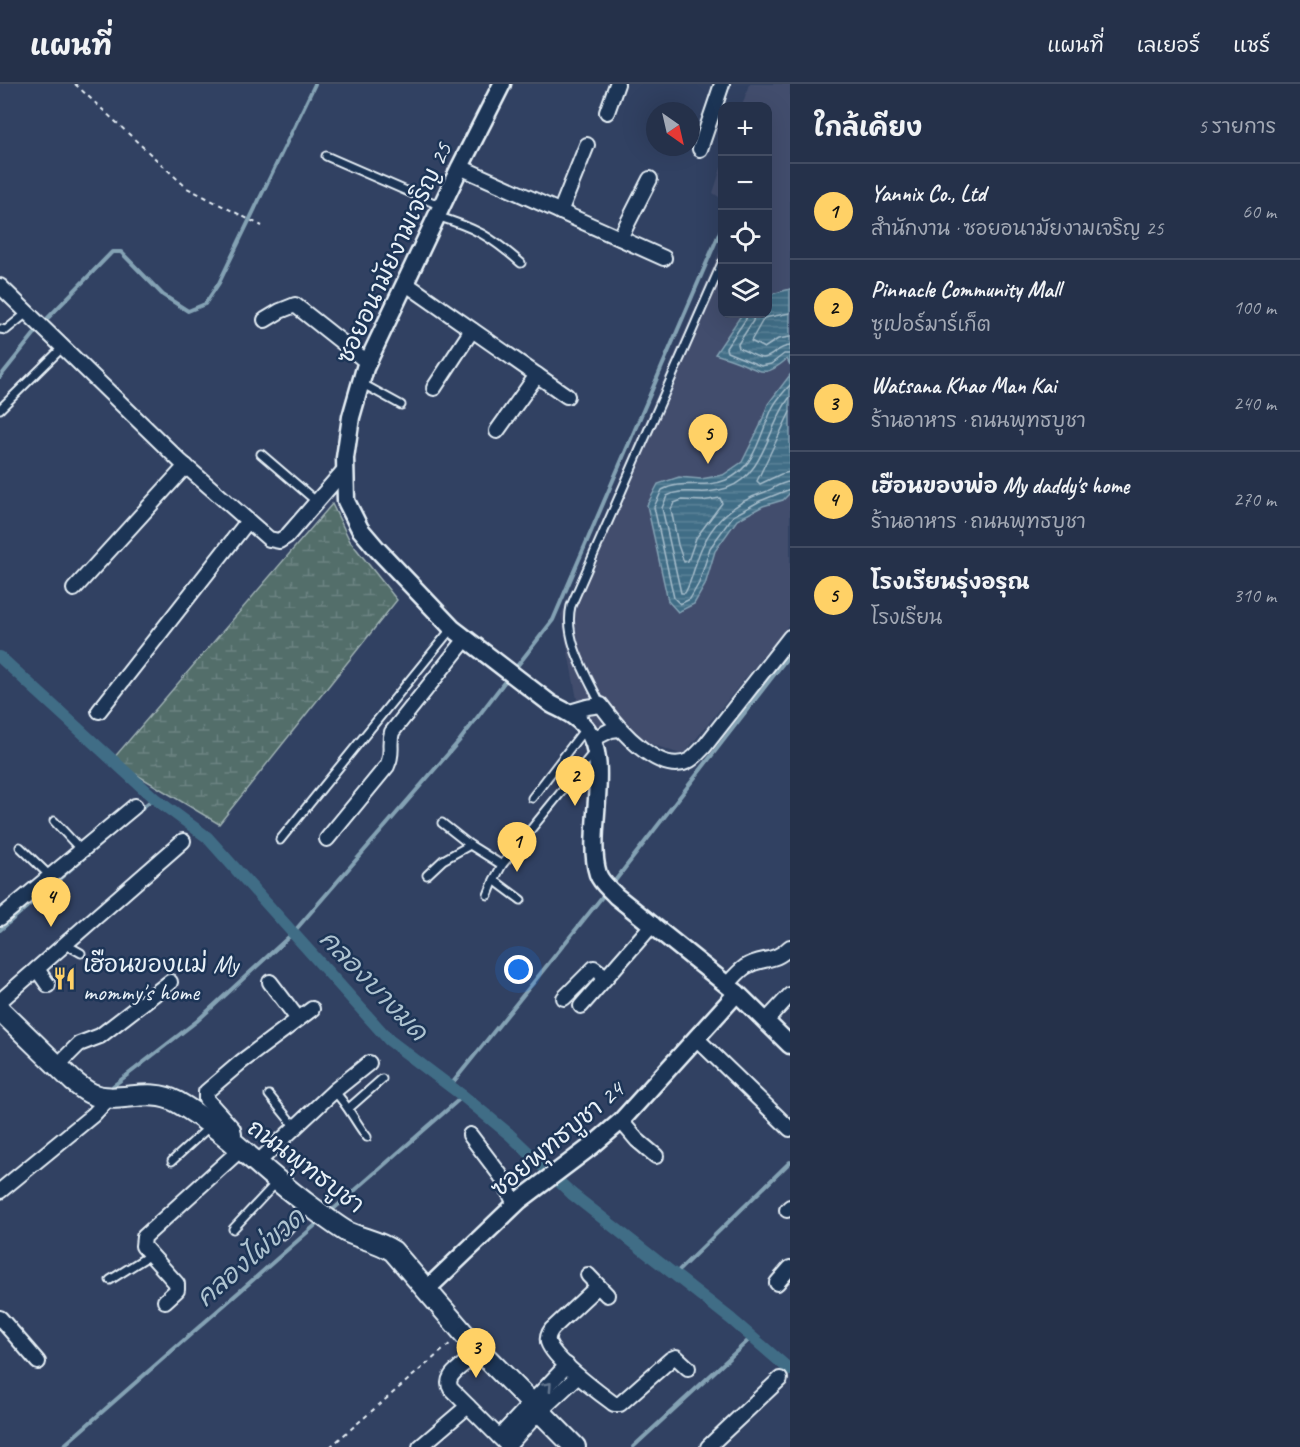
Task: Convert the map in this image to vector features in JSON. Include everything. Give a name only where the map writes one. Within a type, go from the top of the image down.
[{"type":"main road","name":"ถนนพุทธบูชา","points":[[0,1011],[57,1066],[93,1095],[110,1097],[144,1094],[175,1101],[211,1125],[258,1162],[278,1182],[347,1232],[377,1242],[393,1251],[463,1333],[575,1447]]},
{"type":"street","name":"ซอยอนามัยงามเจริญ 25","points":[[502,84],[367,362],[351,417],[346,468],[346,501],[360,529],[452,628],[551,704],[570,712],[592,739]]},
{"type":"street","points":[[607,112],[617,84]]},
{"type":"street","points":[[700,149],[722,84]]},
{"type":"street","points":[[560,212],[587,145]]},
{"type":"street","points":[[460,167],[664,258]]},
{"type":"street","points":[[620,238],[650,179]]},
{"type":"street","points":[[405,283],[567,396]]},
{"type":"street","points":[[0,286],[186,466],[269,539],[279,541],[294,530],[346,468]]},
{"type":"street","points":[[265,320],[280,311],[296,306],[367,362]]},
{"type":"street","points":[[434,388],[472,330]]},
{"type":"street","points":[[497,431],[537,375]]},
{"type":"street","points":[[74,589],[186,466]]},
{"type":"street","points":[[99,711],[248,521]]},
{"type":"street","points":[[570,712],[601,705],[619,729],[660,761],[679,764],[691,760],[722,726],[790,638]]},
{"type":"street","points":[[327,839],[387,766],[392,753],[390,740],[392,732],[465,639]]},
{"type":"street","points":[[619,729],[610,730],[592,739],[595,848],[598,874],[616,896],[728,985],[790,1045]]},
{"type":"street","points":[[0,918],[135,806]]},
{"type":"street","points":[[0,1000],[183,841]]},
{"type":"street","points":[[581,1006],[653,924]]},
{"type":"street","points":[[728,985],[745,967],[777,958],[788,948]]},
{"type":"street","points":[[564,998],[594,968],[606,977]]},
{"type":"street","points":[[37,969],[48,985]]},
{"type":"street","points":[[57,1066],[79,1044],[100,1036],[170,982]]},
{"type":"street","points":[[270,982],[298,1019]]},
{"type":"street","name":"ซอยพุทธบูชา 24","points":[[427,1289],[518,1202],[621,1121],[696,1038],[728,985]]},
{"type":"street","points":[[766,1021],[790,995]]},
{"type":"street","points":[[165,1301],[177,1290],[177,1284],[142,1243],[148,1232],[236,1145],[233,1129],[206,1099],[206,1092],[241,1062],[312,1009]]},
{"type":"street","points":[[696,1038],[790,1129]]},
{"type":"street","points":[[258,1162],[334,1091],[369,1063]]},
{"type":"street","points":[[0,1191],[93,1115],[110,1097]]},
{"type":"street","points":[[621,1121],[637,1140],[656,1156]]},
{"type":"street","points":[[470,1136],[518,1202]]},
{"type":"street","points":[[777,1283],[790,1268]]},
{"type":"street","points":[[588,1275],[602,1290],[549,1334],[548,1340],[578,1376],[614,1404],[620,1404],[671,1359],[676,1357],[688,1368]]},
{"type":"street","points":[[0,1318],[39,1362]]},
{"type":"street","points":[[466,1362],[448,1378],[448,1383],[505,1443],[536,1407],[567,1365]]},
{"type":"street","points":[[536,1407],[578,1376]]},
{"type":"street","points":[[708,1447],[780,1379]]},
{"type":"street","points":[[420,1447],[468,1406]]},
{"type":"lane","points":[[326,156],[487,235],[521,263]]},
{"type":"lane","points":[[601,705],[574,644],[569,622],[571,606],[723,264]]},
{"type":"lane","points":[[0,329],[6,330],[33,317]]},
{"type":"lane","points":[[0,409],[58,342]]},
{"type":"lane","points":[[361,383],[401,405]]},
{"type":"lane","points":[[261,454],[316,502]]},
{"type":"lane","points":[[280,840],[452,628]]},
{"type":"lane","points":[[532,798],[592,739]]},
{"type":"lane","points":[[489,895],[502,865],[592,739]]},
{"type":"lane","points":[[54,821],[81,851]]},
{"type":"lane","points":[[441,823],[502,865]]},
{"type":"lane","points":[[427,875],[443,860],[470,845]]},
{"type":"lane","points":[[20,847],[50,876]]},
{"type":"lane","points":[[494,880],[522,900]]},
{"type":"lane","points":[[65,944],[81,953]]},
{"type":"lane","points":[[349,1108],[382,1079]]},
{"type":"lane","points":[[334,1091],[349,1108],[354,1120],[367,1137]]},
{"type":"lane","points":[[269,1095],[295,1127]]},
{"type":"lane","points":[[172,1161],[211,1125]]},
{"type":"lane","points":[[233,1229],[278,1182]]},
{"type":"lane","points":[[283,1235],[316,1209]]},
{"type":"lane","points":[[110,1280],[150,1255]]},
{"type":"path","points":[[75,84],[186,188],[262,226]]},
{"type":"path","points":[[330,1447],[463,1333]]},
{"type":"shaded area","points":[[749,84],[790,84],[790,623],[683,755],[590,723],[580,715],[561,615],[718,255],[718,318],[772,318],[772,102],[743,102]]},
{"type":"shaded area","points":[[718,177],[718,196],[713,193]]},
{"type":"green space","points":[[332,504],[350,541],[397,600],[219,824],[112,760]]},
{"type":"water","points":[[790,289],[790,365],[787,359],[771,370],[762,371],[715,354],[739,318],[772,318],[772,294]]},
{"type":"water","points":[[790,375],[790,493],[783,500],[763,506],[737,520],[715,551],[705,585],[694,604],[678,612],[668,601],[647,505],[658,484],[679,477],[701,479],[723,475],[742,462],[768,404]]},
{"type":"waterway","points":[[44,322],[112,252],[121,252],[163,295],[188,311],[205,304],[219,283],[315,84]]},
{"type":"waterway","points":[[514,670],[553,620],[718,236]]},
{"type":"waterway","points":[[0,377],[39,328]]},
{"type":"waterway","points":[[611,886],[790,654]]},
{"type":"waterway","name":"คลองบางมด","points":[[0,657],[154,798],[207,837],[389,1040],[463,1096],[509,1134],[572,1194],[731,1319],[790,1370]]},
{"type":"waterway","points":[[113,1086],[197,1021],[292,934],[460,740],[509,676]]},
{"type":"waterway","points":[[137,812],[154,798]]},
{"type":"waterway","points":[[0,930],[120,827]]},
{"type":"waterway","points":[[450,1086],[606,892]]},
{"type":"waterway","name":"คลองไผ่ขวด","points":[[329,1213],[463,1096]]},
{"type":"waterway","points":[[675,1274],[790,1162]]},
{"type":"waterway","name":"คลองไผ่ขวด","points":[[62,1447],[319,1222]]},
{"type":"waterway","points":[[633,1447],[752,1337]]},
{"type":"place","name":"โรงเรียนรุ่งอรุณ","points":[[708,464]]},
{"type":"place","name":"Pinnacle Community Mall","points":[[575,806]]},
{"type":"place","name":"Yannix Co., Ltd","points":[[517,872]]},
{"type":"place","name":"เฮือนของพ่อ My daddy's home","points":[[51,927]]},
{"type":"place","name":"เฮือนของแม่ My mommy's home","points":[[65,978]]},
{"type":"place","name":"Watsana Khao Man Kai","points":[[476,1378]]}]
